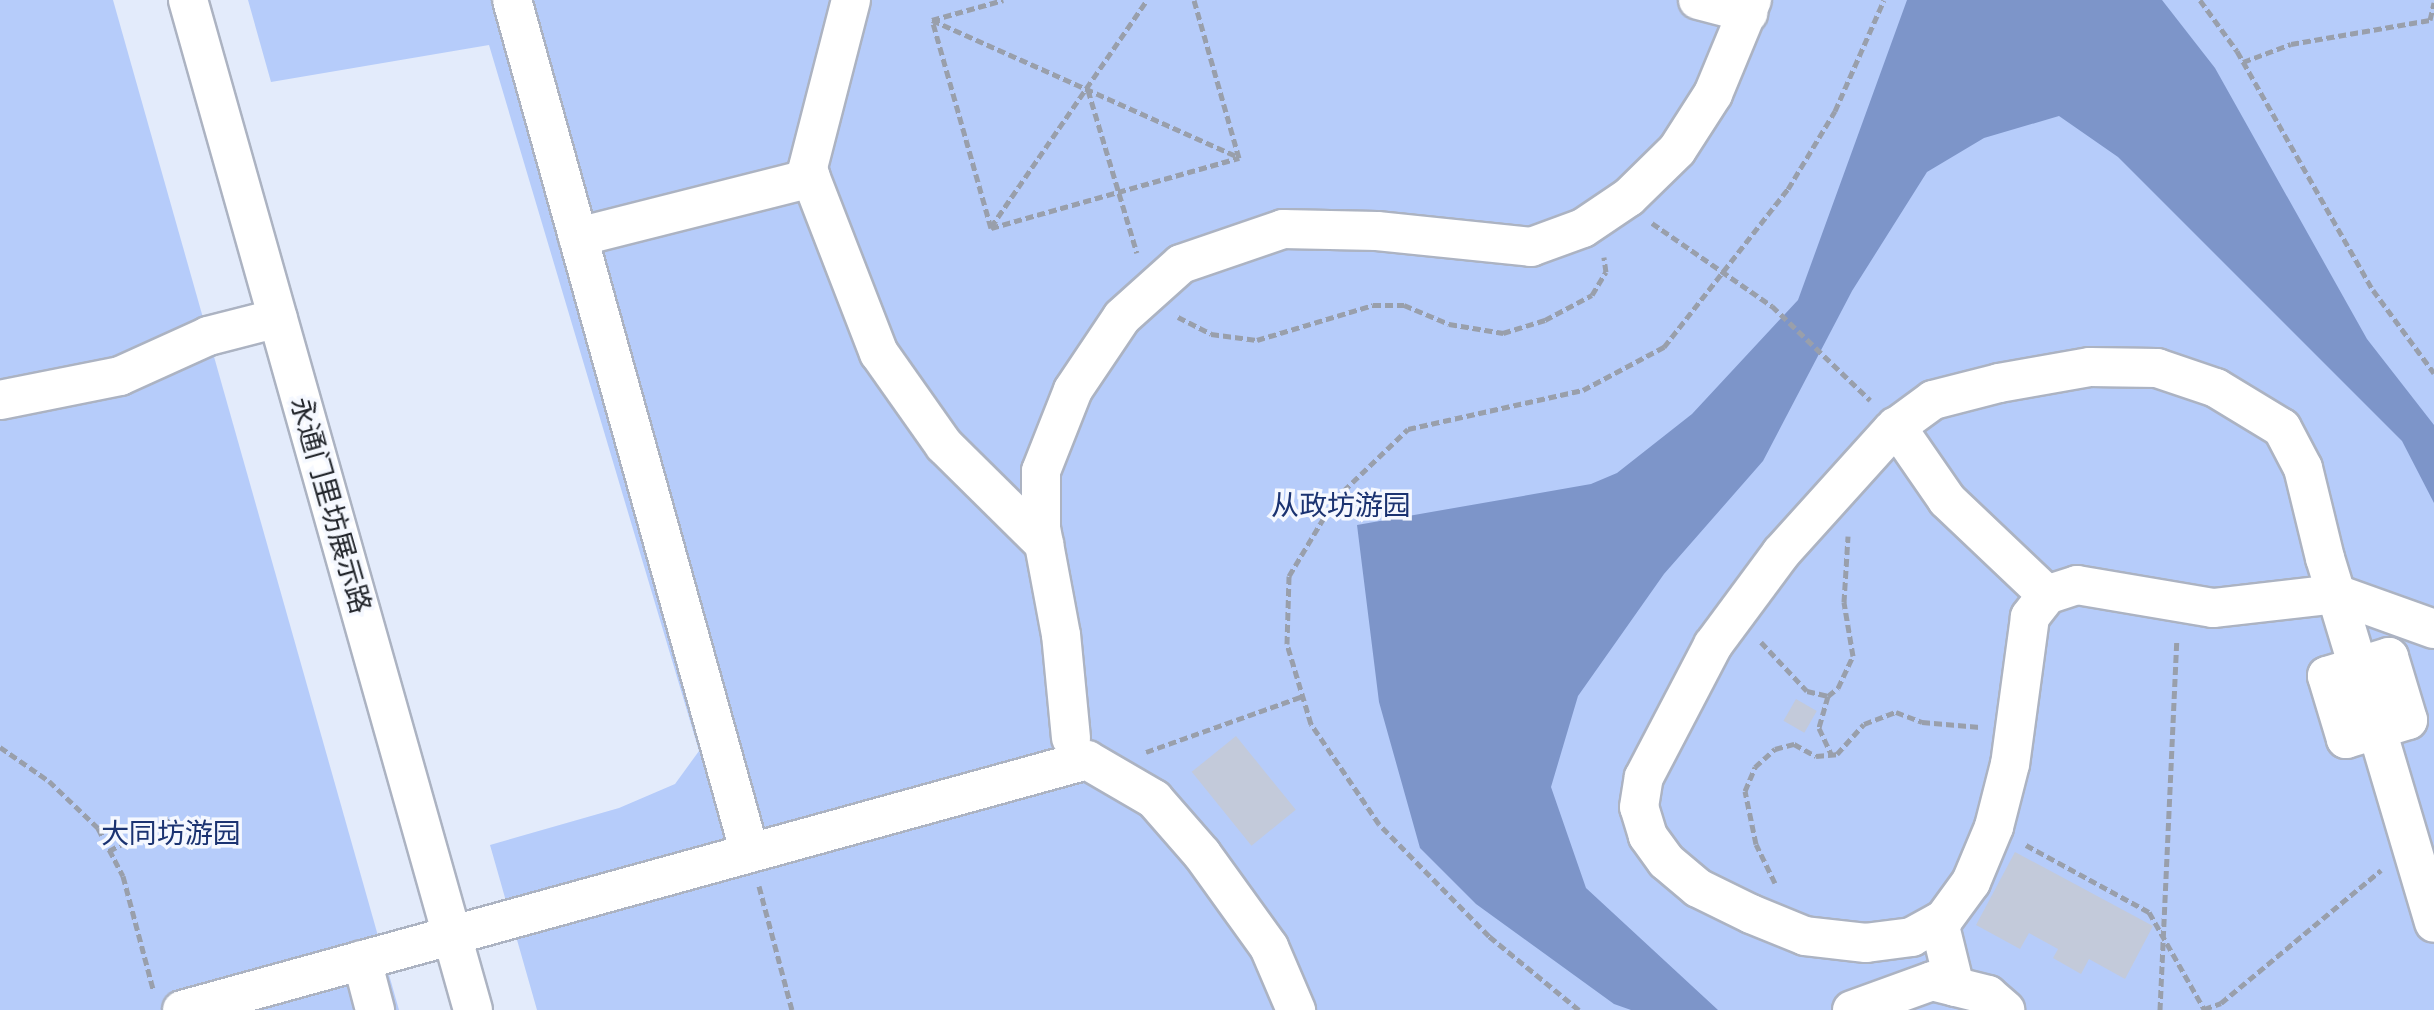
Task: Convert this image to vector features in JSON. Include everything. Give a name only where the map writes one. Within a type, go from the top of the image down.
[{"type":"street","name":"永通门里坊展示路","points":[[188,0],[473,1010]]},
{"type":"street","points":[[512,0],[749,850]]},
{"type":"street","points":[[851,0],[808,168],[811,178],[879,353],[944,445],[1044,544]]},
{"type":"street","points":[[1296,1010],[1269,947],[1202,854],[1154,799],[1086,755],[1044,544],[1041,471],[1073,390],[1122,317],[1181,264],[1283,229],[1377,231],[1531,247],[1610,209],[1677,150],[1713,94],[1750,6],[1698,0]]},
{"type":"street","points":[[578,237],[811,178]]},
{"type":"street","points":[[0,400],[120,376],[208,336],[278,318]]},
{"type":"street","points":[[2434,629],[2336,594],[2262,605],[2178,606],[2077,585],[2047,595],[2030,617],[2013,732],[1994,827],[1971,882],[1939,922],[1912,937],[1866,943],[1805,936],[1698,888],[1657,848],[1639,807],[1644,777],[1668,725],[1734,617],[1842,483],[1896,426],[1933,400],[2090,367],[2157,368],[2216,388],[2282,428],[2303,468],[2336,594],[2434,923]]},
{"type":"street","points":[[1896,426],[1947,500],[2047,595]]},
{"type":"street","points":[[168,1003],[362,960],[749,850],[1042,772],[1086,755]]},
{"type":"street","points":[[1939,922],[1955,987]]},
{"type":"street","points":[[362,960],[375,1010]]},
{"type":"street","points":[[1852,1010],[1932,981],[1988,995],[2005,1010]]},
{"type":"path","points":[[932,20],[1003,0]]},
{"type":"path","points":[[991,228],[1147,0]]},
{"type":"path","points":[[1194,0],[1239,158]]},
{"type":"path","points":[[1579,1010],[1489,936],[1379,824],[1311,724],[1287,644],[1289,576],[1335,499],[1408,429],[1583,390],[1664,347],[1726,275],[1788,189],[1835,111],[1884,0]]},
{"type":"path","points":[[2200,0],[2243,62],[2373,290],[2434,373]]},
{"type":"path","points":[[2243,62],[2291,44],[2430,20],[2434,2]]},
{"type":"path","points":[[932,20],[1239,158]]},
{"type":"path","points":[[932,20],[991,228]]},
{"type":"path","points":[[1088,90],[1151,290],[1177,316],[1211,334],[1257,340],[1373,305],[1404,305],[1449,324],[1503,333],[1545,320],[1592,295],[1606,272],[1610,209],[1726,275],[1772,306],[1896,426]]},
{"type":"path","points":[[991,228],[1239,158]]},
{"type":"path","points":[[1831,755],[1821,742],[1819,728],[1828,696],[1846,678],[1853,656],[1844,602],[1850,522],[1842,483]]},
{"type":"path","points":[[2160,1010],[2178,606]]},
{"type":"path","points":[[1734,617],[1807,691],[1828,696]]},
{"type":"path","points":[[1086,755],[1234,725],[1303,696]]},
{"type":"path","points":[[1805,936],[1756,844],[1745,791],[1755,767],[1775,749],[1794,744],[1816,756],[1831,755],[1849,744],[1864,724],[1896,712],[1922,722],[2013,732]]},
{"type":"path","points":[[0,747],[49,781],[98,828],[131,902],[168,1003]]},
{"type":"path","points":[[109,851],[171,817]]},
{"type":"path","points":[[1994,827],[2149,912],[2204,1009],[2221,1003],[2411,845]]},
{"type":"path","points":[[749,850],[792,1010]]},
{"type":"green space","name":"大同坊游园","points":[[0,0],[113,0],[399,1010],[0,1010]]},
{"type":"green space","name":"从政坊游园","points":[[248,0],[2434,0],[2434,1010],[537,1010],[490,845],[619,808],[675,784],[699,751],[489,45],[271,82]]},
{"type":"shaded area","points":[[1907,0],[2162,0],[2215,68],[2367,339],[2434,425],[2434,503],[2402,441],[2118,157],[2059,116],[1984,138],[1927,172],[1852,291],[1763,461],[1664,574],[1578,696],[1551,787],[1586,888],[1718,1010],[1631,1010],[1614,1004],[1476,904],[1420,848],[1379,702],[1357,525],[1591,484],[1617,473],[1692,414],[1798,300]]},
{"type":"building","points":[[1796,699],[1817,711],[1804,733],[1784,721]]},
{"type":"building","points":[[1236,736],[1296,810],[1251,846],[1192,772]]},
{"type":"building","points":[[2015,852],[2153,926],[2125,979],[2089,959],[2081,974],[2053,958],[2058,949],[2029,933],[2020,949],[1976,925]]}]
